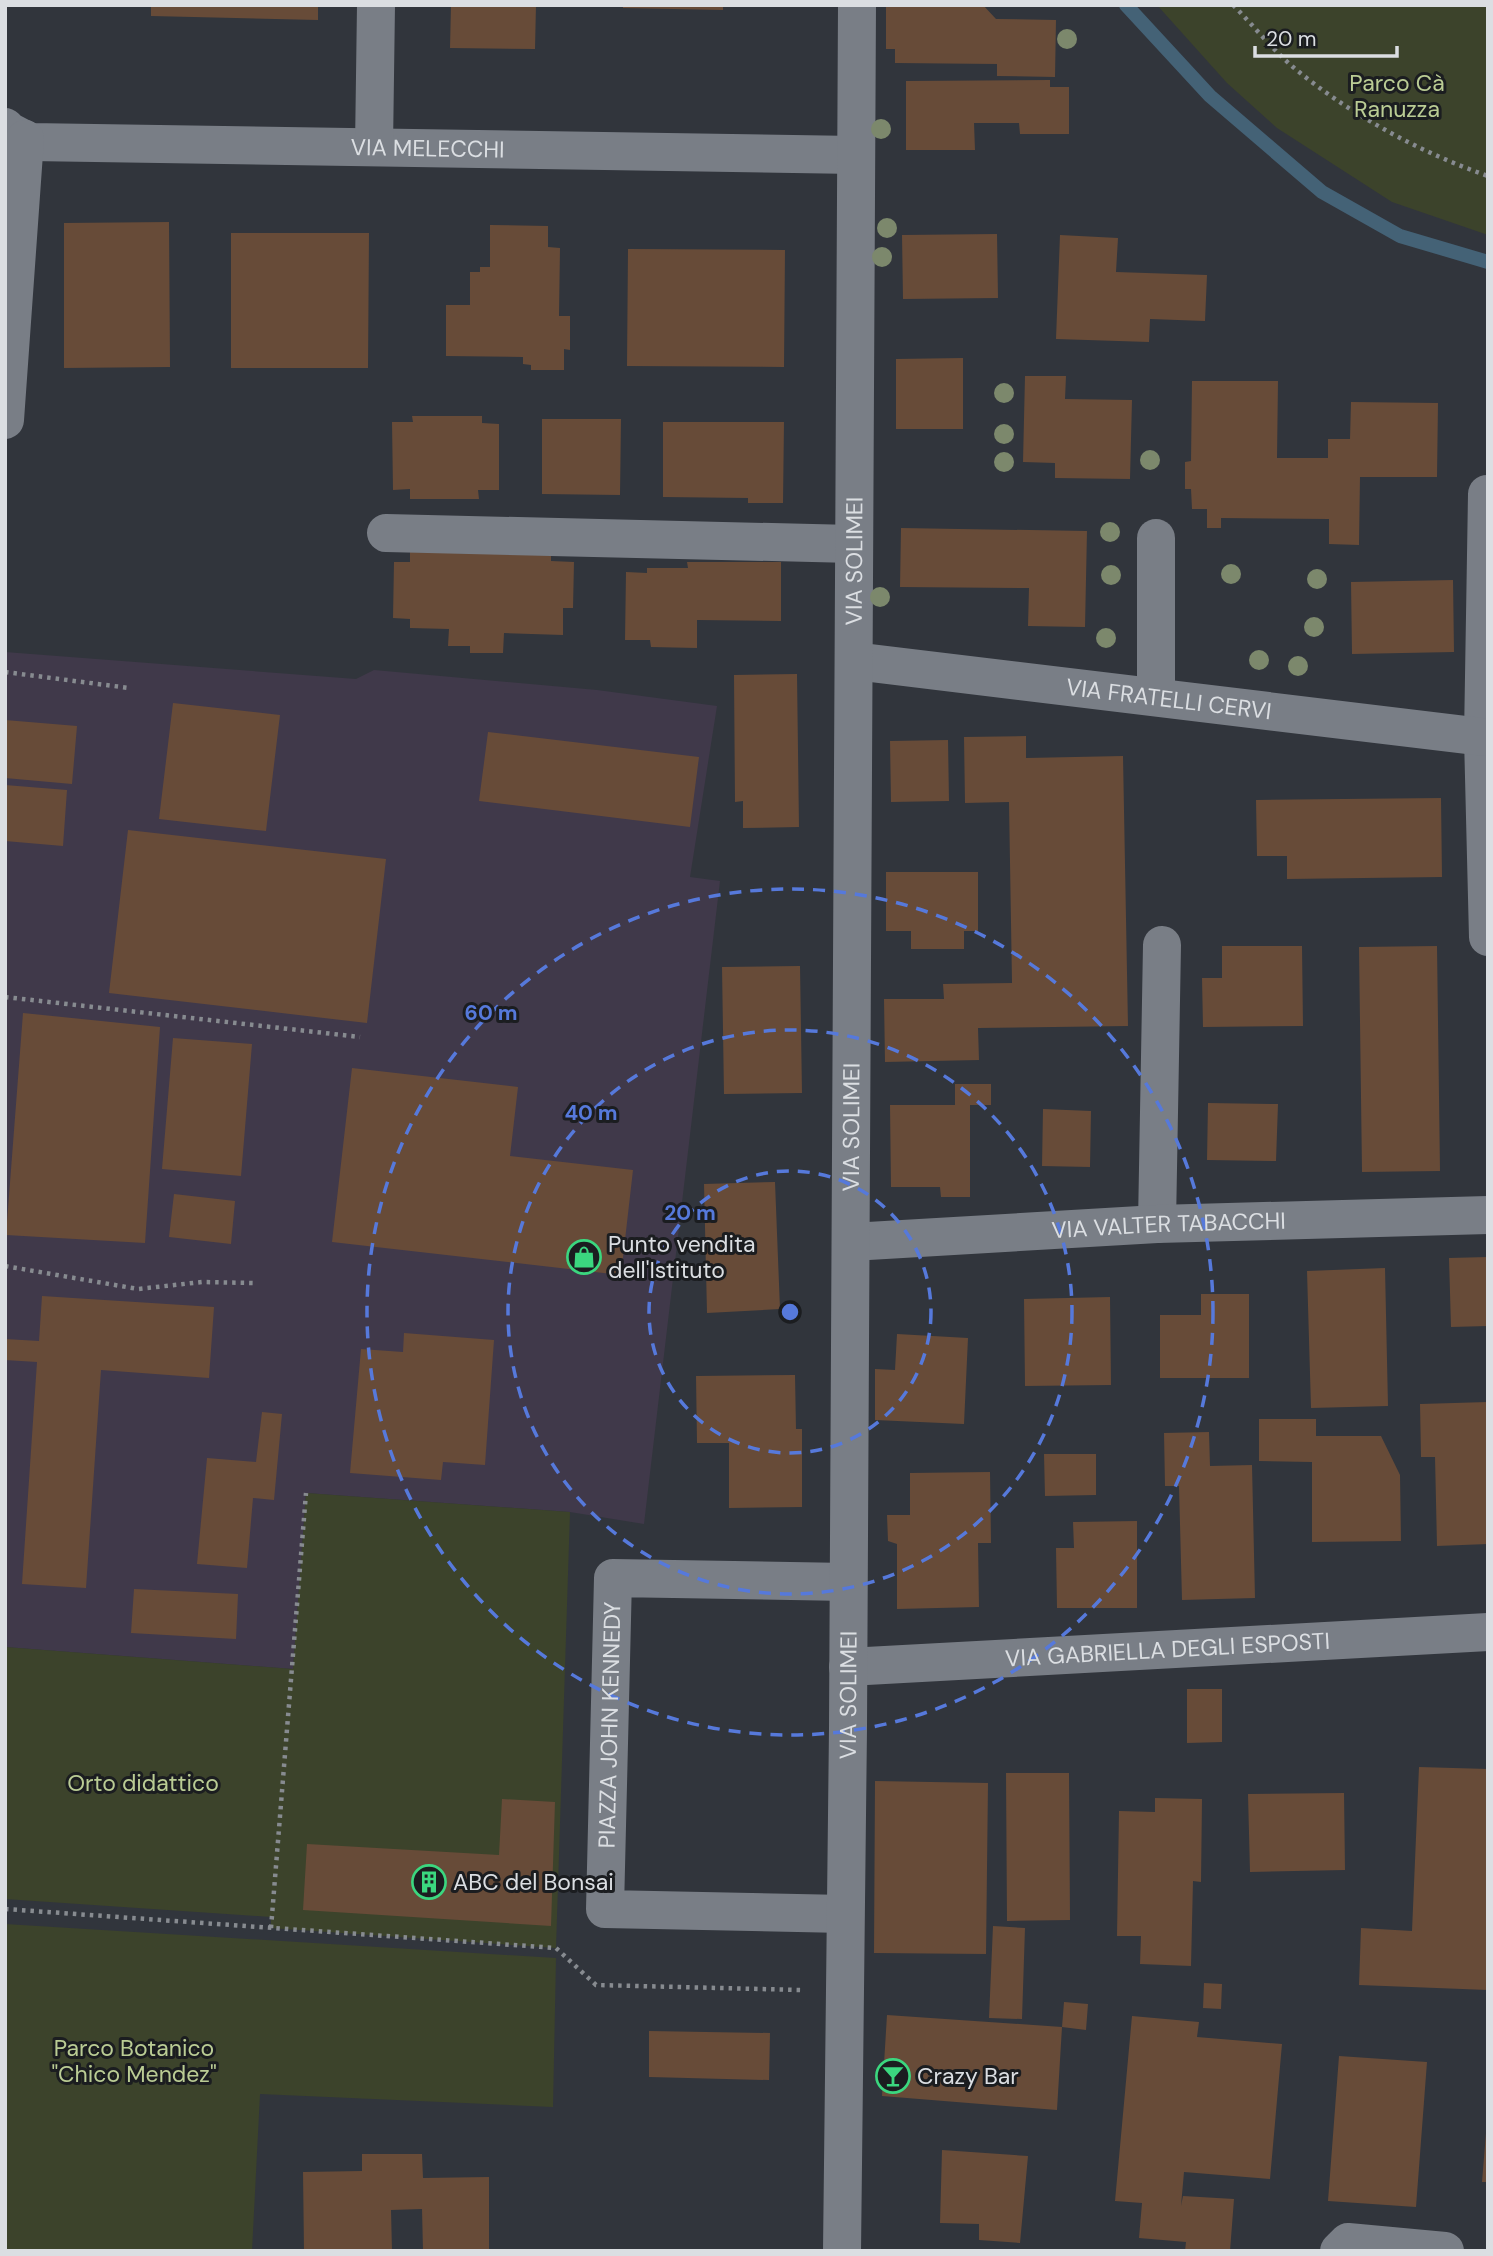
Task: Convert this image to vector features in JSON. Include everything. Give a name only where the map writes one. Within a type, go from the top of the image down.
[{"type":"street","points":[[374,147],[376,5]]},
{"type":"street","name":"VIA SOLIMEI","points":[[842,2251],[851,1242],[857,5]]},
{"type":"street","points":[[5,420],[15,133]]},
{"type":"street","name":"VIA MELECCHI","points":[[15,133],[43,142],[856,155]]},
{"type":"street","points":[[1488,495],[1483,737],[1488,937]]},
{"type":"street","points":[[386,533],[853,544]]},
{"type":"street","points":[[1156,538],[1156,697]]},
{"type":"street","name":"VIA FRATELLI CERVI","points":[[854,661],[1483,737]]},
{"type":"street","points":[[1157,1224],[1162,945]]},
{"type":"street","name":"VIA VALTER TABACCHI","points":[[851,1242],[1157,1224],[1488,1215]]},
{"type":"street","name":"PIAZZA JOHN KENNEDY","points":[[845,1914],[605,1909],[613,1578],[848,1582]]},
{"type":"street","name":"VIA GABRIELLA DEGLI ESPOSTI","points":[[848,1667],[1488,1632]]},
{"type":"street","points":[[1339,2251],[1348,2242],[1445,2251]]},
{"type":"path","points":[[1233,5],[1291,65],[1335,99],[1394,134],[1488,176]]},
{"type":"path","points":[[5,673],[130,688]]},
{"type":"path","points":[[5,997],[360,1037]]},
{"type":"path","points":[[5,1266],[138,1289],[202,1282],[253,1283]]},
{"type":"path","points":[[271,1928],[306,1493]]},
{"type":"path","points":[[5,1909],[556,1948],[596,1985],[845,1991]]},
{"type":"shaded area","points":[[5,652],[356,679],[374,670],[597,690],[717,706],[690,877],[720,881],[644,1524],[570,1512],[306,1493],[293,1669],[5,1647]]},
{"type":"green space","name":"Parco Cà Ranuzza","points":[[1157,5],[1488,5],[1488,235],[1392,202],[1277,128],[1227,83]]},
{"type":"green space","name":"Orto didattico","points":[[306,1493],[570,1512],[556,1948],[271,1928],[271,1917],[5,1899],[5,1647],[293,1669]]},
{"type":"green space","name":"Parco Botanico \"Chico Mendez\"","points":[[5,1924],[556,1958],[553,2107],[260,2094],[252,2251],[5,2251]]},
{"type":"building","points":[[151,5],[318,5],[318,20],[151,16]]},
{"type":"building","points":[[451,5],[536,5],[535,49],[450,48]]},
{"type":"building","points":[[623,5],[723,5],[723,10],[623,8]]},
{"type":"building","points":[[886,5],[983,5],[996,19],[1056,20],[1055,77],[997,76],[997,64],[895,63],[895,49],[886,49]]},
{"type":"building","points":[[1050,80],[1050,87],[1069,87],[1069,134],[1020,134],[1019,123],[974,123],[975,150],[906,150],[906,81]]},
{"type":"building","points":[[169,222],[170,367],[64,368],[64,223]]},
{"type":"building","points":[[490,225],[548,226],[548,247],[560,248],[559,316],[570,316],[570,350],[564,349],[564,370],[531,370],[531,365],[523,364],[523,357],[446,356],[446,305],[470,305],[470,272],[480,272],[480,267],[490,267]]},
{"type":"building","points":[[231,233],[369,233],[368,368],[231,368]]},
{"type":"building","points":[[997,234],[998,298],[903,299],[902,235]]},
{"type":"building","points":[[1060,235],[1118,238],[1116,272],[1207,275],[1205,321],[1150,319],[1149,342],[1056,339]]},
{"type":"building","points":[[628,249],[785,250],[784,367],[627,366]]},
{"type":"building","points":[[963,358],[963,429],[896,429],[896,359]]},
{"type":"building","points":[[1025,376],[1066,376],[1065,399],[1132,400],[1130,479],[1055,478],[1055,463],[1023,462]]},
{"type":"building","points":[[1192,381],[1278,381],[1277,458],[1328,458],[1328,439],[1350,439],[1351,402],[1438,403],[1437,477],[1360,477],[1359,545],[1329,544],[1329,519],[1221,518],[1221,528],[1207,528],[1207,509],[1192,509],[1191,489],[1185,489],[1185,462],[1191,461]]},
{"type":"building","points":[[412,416],[482,416],[482,423],[499,424],[499,490],[478,490],[479,499],[410,499],[410,489],[393,490],[392,422],[413,422]]},
{"type":"building","points":[[542,419],[621,419],[620,495],[542,494]]},
{"type":"building","points":[[663,422],[784,422],[783,503],[748,503],[748,498],[663,497]]},
{"type":"building","points":[[901,528],[1087,531],[1085,627],[1028,626],[1029,588],[900,587]]},
{"type":"building","points":[[410,552],[551,555],[551,561],[574,562],[573,608],[563,608],[563,635],[504,633],[503,653],[470,653],[470,646],[448,646],[449,629],[410,628],[410,619],[393,618],[394,562],[410,562]]},
{"type":"building","points":[[687,562],[781,562],[781,621],[697,620],[697,648],[651,647],[650,640],[625,640],[626,572],[647,573],[647,568],[688,568]]},
{"type":"building","points":[[1453,580],[1454,652],[1352,654],[1351,582]]},
{"type":"building","points":[[797,674],[799,827],[743,828],[743,801],[735,802],[734,675]]},
{"type":"building","points":[[173,703],[280,715],[266,831],[159,819]]},
{"type":"building","points":[[5,720],[77,726],[72,784],[5,778]]},
{"type":"building","points":[[488,732],[699,757],[690,827],[479,801]]},
{"type":"building","points":[[1026,736],[1026,758],[1123,756],[1128,1026],[978,1028],[979,1060],[885,1062],[884,999],[944,999],[943,984],[1012,983],[1009,802],[965,803],[964,737]]},
{"type":"building","points":[[948,740],[949,801],[891,802],[890,741]]},
{"type":"building","points":[[5,785],[67,790],[63,846],[5,841]]},
{"type":"building","points":[[1441,798],[1442,877],[1287,879],[1287,856],[1257,856],[1256,800]]},
{"type":"building","points":[[128,830],[386,859],[367,1023],[109,993]]},
{"type":"building","points":[[886,872],[978,872],[978,931],[964,931],[964,949],[911,949],[911,931],[886,931]]},
{"type":"building","points":[[1222,946],[1302,946],[1303,1026],[1203,1027],[1202,978],[1222,978]]},
{"type":"building","points":[[1437,946],[1440,1171],[1362,1172],[1359,947]]},
{"type":"building","points":[[800,966],[802,1093],[724,1094],[722,967]]},
{"type":"building","points":[[23,1013],[160,1027],[145,1243],[6,1235]]},
{"type":"building","points":[[173,1038],[252,1044],[241,1176],[162,1169]]},
{"type":"building","points":[[352,1068],[518,1087],[510,1156],[633,1170],[621,1275],[332,1242]]},
{"type":"building","points":[[955,1084],[991,1084],[991,1105],[970,1105],[970,1197],[941,1197],[940,1187],[891,1187],[890,1105],[955,1105]]},
{"type":"building","points":[[1208,1103],[1278,1104],[1276,1161],[1207,1160]]},
{"type":"building","points":[[1043,1109],[1091,1111],[1090,1167],[1042,1166]]},
{"type":"building","points":[[775,1182],[780,1309],[707,1313],[704,1184]]},
{"type":"building","points":[[174,1194],[235,1201],[231,1244],[169,1237]]},
{"type":"building","points":[[1488,1257],[1488,1326],[1451,1327],[1449,1258]]},
{"type":"building","points":[[1385,1268],[1388,1406],[1311,1408],[1307,1271]]},
{"type":"building","points":[[1201,1294],[1249,1294],[1249,1378],[1160,1378],[1160,1315],[1201,1315]]},
{"type":"building","points":[[42,1296],[214,1307],[209,1378],[101,1370],[86,1588],[22,1584],[37,1362],[5,1360],[5,1339],[39,1341]]},
{"type":"building","points":[[1110,1297],[1111,1385],[1025,1386],[1024,1299]]},
{"type":"building","points":[[404,1333],[494,1340],[485,1465],[443,1462],[441,1480],[350,1473],[361,1349],[403,1352]]},
{"type":"building","points":[[897,1334],[968,1338],[964,1424],[875,1420],[875,1369],[895,1370]]},
{"type":"building","points":[[795,1375],[796,1429],[802,1429],[802,1507],[729,1508],[729,1443],[697,1443],[696,1376]]},
{"type":"building","points":[[1488,1402],[1488,1544],[1437,1546],[1435,1457],[1421,1457],[1420,1404]]},
{"type":"building","points":[[262,1412],[282,1414],[274,1500],[253,1498],[247,1568],[197,1564],[207,1458],[256,1462]]},
{"type":"building","points":[[1259,1419],[1316,1419],[1316,1436],[1381,1436],[1400,1475],[1401,1541],[1312,1542],[1312,1462],[1259,1461]]},
{"type":"building","points":[[1209,1432],[1210,1466],[1252,1465],[1255,1598],[1182,1600],[1179,1486],[1165,1486],[1164,1433]]},
{"type":"building","points":[[1044,1454],[1096,1454],[1096,1495],[1045,1496]]},
{"type":"building","points":[[990,1472],[991,1543],[978,1543],[979,1607],[897,1609],[897,1544],[888,1541],[887,1515],[910,1515],[910,1473]]},
{"type":"building","points":[[1137,1521],[1137,1608],[1057,1608],[1056,1548],[1074,1548],[1073,1522]]},
{"type":"building","points":[[134,1589],[238,1594],[236,1639],[131,1633]]},
{"type":"building","points":[[1187,1689],[1222,1689],[1222,1742],[1187,1743]]},
{"type":"building","points":[[1419,1767],[1488,1769],[1488,1990],[1359,1985],[1361,1928],[1412,1931]]},
{"type":"building","points":[[1006,1773],[1069,1773],[1070,1920],[1007,1921]]},
{"type":"building","points":[[875,1781],[988,1783],[986,1954],[874,1953]]},
{"type":"building","points":[[1344,1793],[1345,1870],[1250,1872],[1248,1794]]},
{"type":"building","points":[[1155,1798],[1202,1799],[1201,1882],[1193,1881],[1191,1966],[1140,1964],[1141,1936],[1117,1936],[1119,1811],[1155,1812]]},
{"type":"building","name":"ABC del Bonsai","points":[[502,1799],[555,1802],[551,1926],[303,1910],[307,1844],[499,1855]]},
{"type":"building","points":[[993,1926],[1025,1928],[1022,2019],[989,2018]]},
{"type":"building","points":[[1204,1983],[1222,1984],[1221,2009],[1203,2008]]},
{"type":"building","points":[[1064,2002],[1088,2004],[1086,2030],[1062,2027]]},
{"type":"building","points":[[887,2015],[1062,2027],[1057,2110],[882,2096]]},
{"type":"building","points":[[1132,2016],[1199,2022],[1197,2037],[1282,2044],[1270,2179],[1184,2172],[1181,2206],[1183,2196],[1234,2199],[1230,2251],[1185,2251],[1186,2242],[1139,2238],[1142,2203],[1115,2201]]},
{"type":"building","points":[[649,2031],[770,2033],[769,2080],[649,2077]]},
{"type":"building","points":[[1339,2056],[1427,2062],[1416,2207],[1328,2201]]},
{"type":"building","points":[[1486,2133],[1488,2182],[1482,2182]]},
{"type":"building","points":[[942,2150],[1028,2156],[1020,2243],[979,2240],[979,2224],[940,2223]]},
{"type":"building","points":[[362,2154],[422,2154],[423,2178],[489,2177],[489,2251],[423,2251],[422,2209],[391,2210],[392,2251],[304,2251],[303,2172],[362,2171]]},
{"type":"waterway","points":[[1126,5],[1210,96],[1322,192],[1400,236],[1488,262]]},
{"type":"place","name":"Punto vendita dell'Istituto","points":[[584,1257]]},
{"type":"place","name":"ABC del Bonsai","points":[[429,1882]]},
{"type":"place","name":"Crazy Bar","points":[[893,2076]]}]
